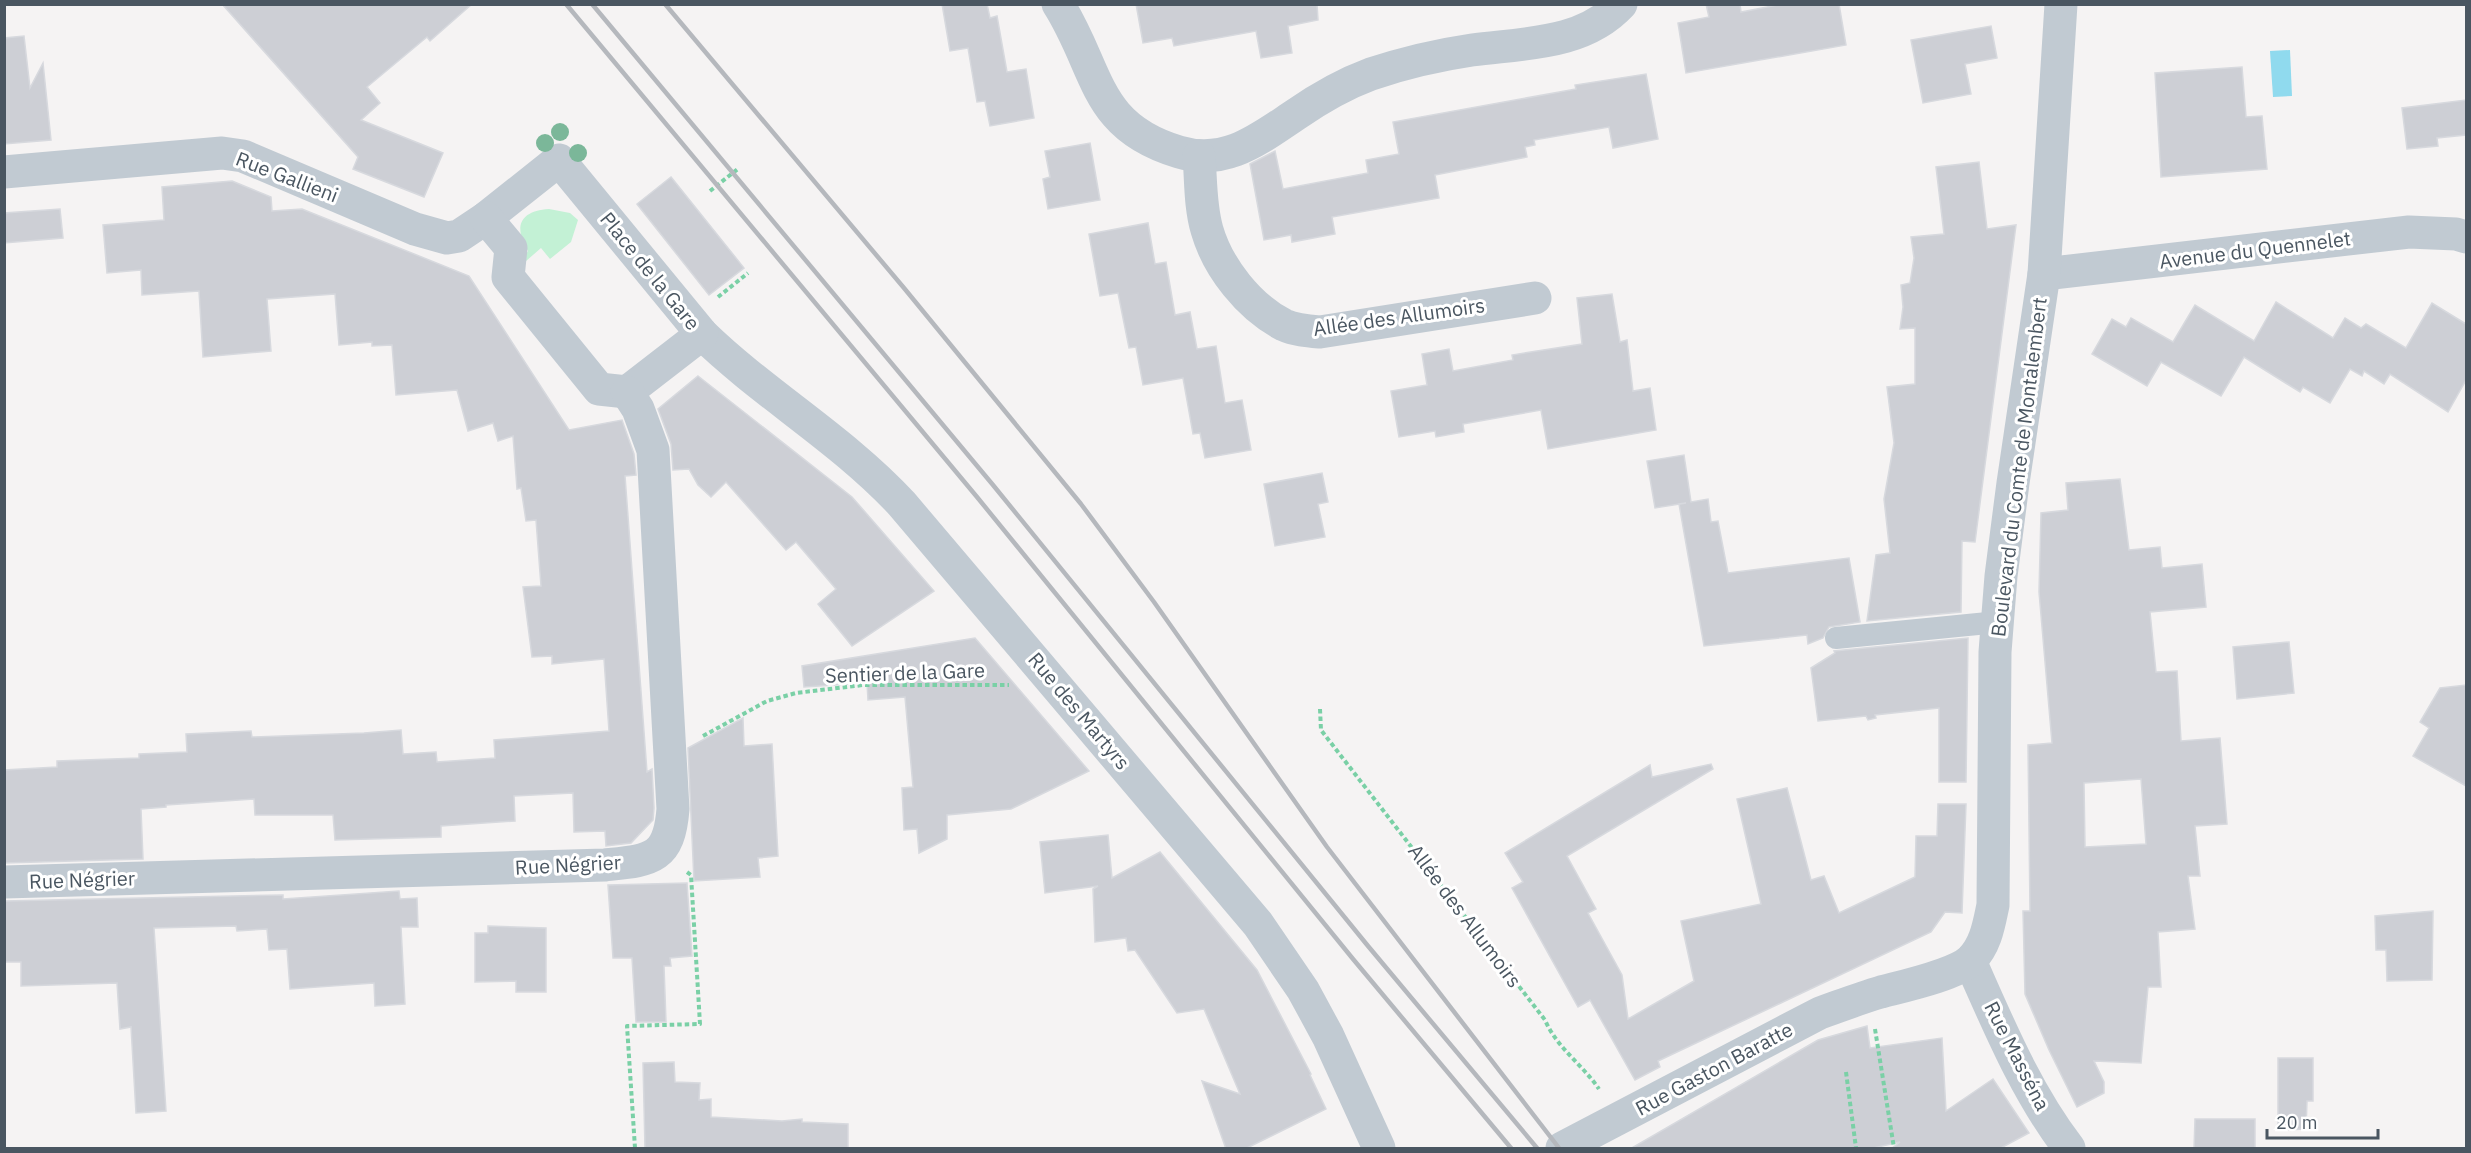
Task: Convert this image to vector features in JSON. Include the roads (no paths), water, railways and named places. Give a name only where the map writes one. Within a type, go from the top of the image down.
[{"type":"street","points":[[1058,4],[1101,93],[1121,122],[1136,134],[1159,145],[1180,153],[1199,156],[1222,154],[1258,141],[1316,101],[1370,75],[1437,56],[1550,41],[1598,24],[1621,4]]},
{"type":"street","name":"Boulevard du Comte de Montalembert","points":[[1970,961],[1981,947],[1988,931],[1993,905],[1995,652],[2013,483],[2044,274],[2061,4]]},
{"type":"street","name":"Rue Gallieni","points":[[4,172],[222,153],[243,156],[432,235],[447,238],[459,236],[486,218]]},
{"type":"street","name":"Allée des Allumoirs","points":[[1199,156],[1202,207],[1214,250],[1226,271],[1244,294],[1264,312],[1285,326],[1303,331],[1320,332],[1535,298]]},
{"type":"street","name":"Place de la Gare","points":[[486,218],[559,160],[702,334],[627,392]]},
{"type":"street","points":[[486,218],[511,248],[508,277],[598,389],[627,392]]},
{"type":"street","name":"Avenue du Quennelet","points":[[2044,274],[2409,232],[2456,234],[2466,237]]},
{"type":"street","name":"Rue des Martyrs","points":[[702,334],[887,487],[1047,672],[1258,924],[1303,990],[1328,1036],[1379,1149]]},
{"type":"street","name":"Rue Négrier","points":[[4,882],[605,865],[651,857],[664,847],[671,830],[672,809],[653,450],[642,418],[627,392]]},
{"type":"street","name":"Rue Gaston Baratte","points":[[1562,1149],[1820,1013],[1946,973],[1970,961]]},
{"type":"street","name":"Rue Masséna","points":[[1970,961],[2022,1074],[2056,1132],[2069,1149]]},
{"type":"lane","points":[[1836,638],[1998,622]]},
{"type":"water","points":[[2290,50],[2292,96],[2273,97],[2270,51]]},
{"type":"railway","points":[[566,4],[977,497],[1353,959],[1511,1148]]},
{"type":"railway","points":[[592,4],[993,485],[1368,946],[1537,1148]]},
{"type":"railway","points":[[665,4],[904,288],[1081,504],[1154,602],[1327,847],[1559,1148]]}]
